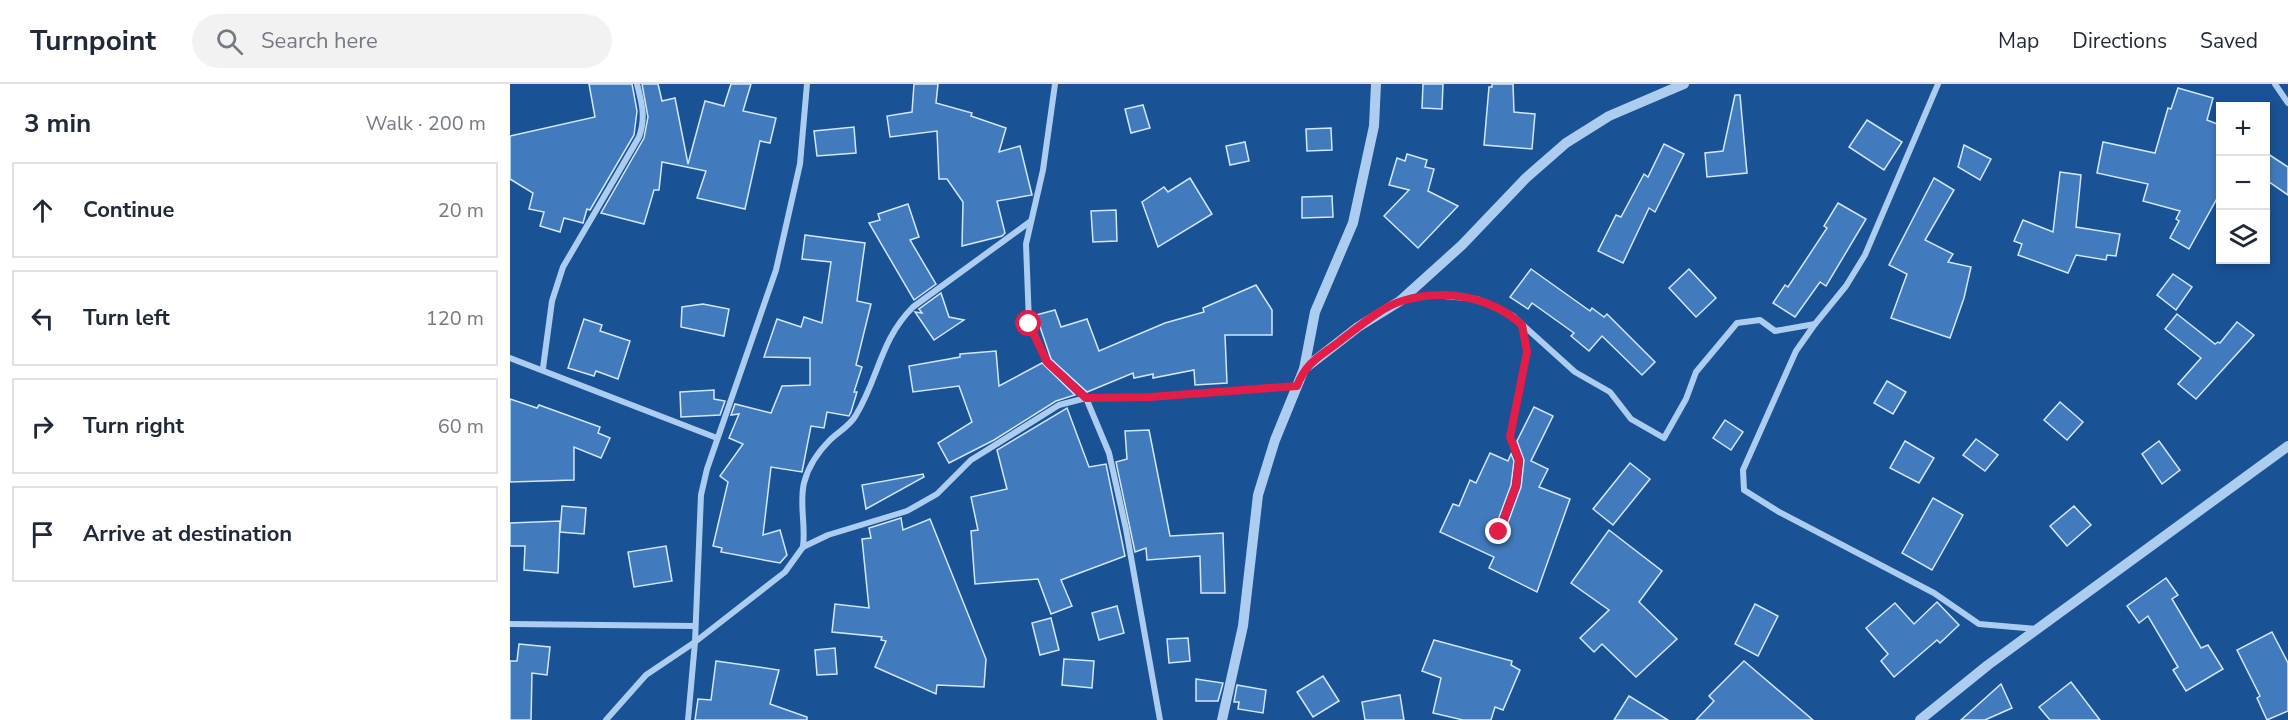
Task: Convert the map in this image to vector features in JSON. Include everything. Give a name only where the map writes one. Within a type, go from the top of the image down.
[{"type":"street","points":[[543,368],[552,301],[562,267],[639,137],[644,109],[637,84]]},
{"type":"street","points":[[688,720],[695,642],[701,495],[717,438],[776,270],[800,164],[807,84]]},
{"type":"street","points":[[1055,84],[1043,170],[1026,244],[1029,324],[1047,362],[1086,398],[1109,453],[1126,529],[1160,720]]},
{"type":"street","points":[[1222,720],[1244,626],[1258,495],[1275,440],[1304,369],[1315,312],[1353,223],[1372,135],[1376,84]]},
{"type":"street","points":[[1304,369],[1358,327],[1400,301],[1462,245],[1526,178],[1566,143],[1609,116],[1684,84]]},
{"type":"street","points":[[1938,84],[1865,255],[1846,286],[1796,351],[1743,470],[1744,490],[1779,512],[1856,550],[1934,593],[1979,624],[2040,629]]},
{"type":"street","points":[[2275,84],[2288,103]]},
{"type":"street","points":[[803,547],[806,527],[803,485],[811,463],[830,440],[856,416],[887,339],[898,322],[913,307],[1031,221]]},
{"type":"street","points":[[1400,301],[1433,295],[1477,298],[1512,316],[1575,372],[1610,392],[1631,419],[1664,438],[1686,399],[1696,372],[1737,323],[1760,320],[1775,330],[1815,324]]},
{"type":"street","points":[[1499,532],[1516,486],[1519,460],[1510,437],[1527,352],[1522,325]]},
{"type":"street","points":[[510,358],[543,368],[717,438]]},
{"type":"street","points":[[606,720],[646,675],[695,642],[778,578],[803,547],[828,535],[907,511],[937,494],[971,460],[1059,405],[1086,398],[1150,397],[1297,386]]},
{"type":"street","points":[[1920,720],[2288,446]]},
{"type":"street","points":[[510,624],[695,626]]},
{"type":"building","points":[[589,84],[632,84],[637,111],[634,135],[590,210],[587,209],[583,223],[564,218],[560,232],[540,226],[544,212],[529,209],[533,193],[510,179],[510,136],[595,117]]},
{"type":"building","points":[[642,84],[658,84],[662,101],[675,98],[688,164],[705,101],[724,106],[731,84],[751,84],[743,111],[776,118],[770,143],[760,141],[745,209],[697,198],[706,171],[662,162],[659,190],[654,190],[644,224],[601,213],[644,138],[648,117]]},
{"type":"building","points":[[914,84],[938,84],[936,103],[972,113],[971,116],[1006,128],[999,152],[1020,146],[1032,195],[997,201],[1005,233],[1002,236],[962,246],[963,202],[947,179],[939,179],[937,131],[890,137],[887,116],[912,112]]},
{"type":"building","points":[[1423,84],[1443,84],[1442,109],[1422,108]]},
{"type":"building","points":[[1492,84],[1513,84],[1514,112],[1535,114],[1532,149],[1484,145],[1489,87],[1492,87]]},
{"type":"building","points":[[2178,88],[2213,98],[2207,120],[2216,123],[2216,200],[2189,249],[2170,238],[2179,221],[2176,219],[2180,211],[2143,201],[2148,184],[2097,173],[2103,142],[2155,153],[2168,108],[2171,109]]},
{"type":"building","points":[[1735,95],[1740,95],[1747,173],[1707,177],[1705,153],[1723,151]]},
{"type":"building","points":[[1143,105],[1150,128],[1131,133],[1125,109]]},
{"type":"building","points":[[1867,120],[1902,142],[1884,170],[1849,147]]},
{"type":"building","points":[[854,127],[856,153],[817,156],[814,131]]},
{"type":"building","points":[[1331,128],[1332,150],[1307,151],[1306,129]]},
{"type":"building","points":[[1245,142],[1249,161],[1230,165],[1226,146]]},
{"type":"building","points":[[1664,144],[1684,154],[1655,212],[1649,208],[1623,263],[1598,251],[1616,215],[1621,217],[1644,174],[1648,177]]},
{"type":"building","points":[[1964,145],[1991,159],[1980,180],[1958,167]]},
{"type":"building","points":[[1407,154],[1427,160],[1425,167],[1434,169],[1428,191],[1458,206],[1418,248],[1384,216],[1409,190],[1389,185],[1397,158],[1405,161]]},
{"type":"building","points":[[2270,155],[2288,167],[2288,195],[2270,182]]},
{"type":"building","points":[[2060,172],[2081,175],[2076,227],[2120,234],[2116,256],[2107,255],[2106,260],[2076,255],[2068,273],[2018,255],[2022,244],[2014,241],[2023,220],[2053,232]]},
{"type":"building","points":[[1190,178],[1212,214],[1158,247],[1142,202],[1164,187],[1168,192]]},
{"type":"building","points":[[1934,178],[1954,190],[1925,240],[1953,254],[1948,262],[1971,267],[1964,298],[1950,338],[1891,318],[1907,274],[1889,265]]},
{"type":"building","points":[[1332,196],[1333,217],[1302,218],[1302,197]]},
{"type":"building","points":[[1838,203],[1866,219],[1826,286],[1820,282],[1795,317],[1773,303],[1785,285],[1788,287],[1827,228],[1824,226]]},
{"type":"building","points":[[908,204],[919,237],[910,240],[936,284],[914,300],[869,223],[880,220],[878,214]]},
{"type":"building","points":[[1116,210],[1117,241],[1093,242],[1091,211]]},
{"type":"building","points":[[805,235],[865,243],[857,301],[871,304],[856,365],[862,367],[849,416],[827,412],[824,428],[811,426],[802,472],[771,467],[763,535],[780,530],[787,555],[780,563],[721,552],[722,548],[713,546],[728,482],[720,476],[743,444],[729,438],[739,414],[731,415],[735,404],[771,413],[782,386],[810,385],[810,358],[764,357],[777,319],[801,327],[804,317],[822,323],[831,262],[802,259]]},
{"type":"building","points":[[1531,269],[1590,311],[1592,308],[1604,317],[1607,314],[1655,362],[1642,375],[1602,336],[1589,351],[1571,336],[1574,333],[1532,303],[1528,309],[1510,297]]},
{"type":"building","points":[[1689,269],[1716,298],[1696,317],[1669,288]]},
{"type":"building","points":[[2173,274],[2192,287],[2176,310],[2157,295]]},
{"type":"building","points":[[1256,285],[1272,310],[1272,335],[1225,335],[1227,383],[1195,385],[1194,370],[1153,378],[1153,374],[1134,378],[1133,373],[1087,392],[1051,359],[1036,315],[1055,310],[1061,327],[1087,319],[1099,351],[1165,323],[1204,312],[1203,308]]},
{"type":"building","points":[[941,293],[949,317],[964,320],[934,340],[915,312],[922,313],[919,309]]},
{"type":"building","points":[[703,304],[729,309],[724,336],[681,327],[682,307]]},
{"type":"building","points":[[2177,314],[2215,344],[2220,343],[2237,322],[2254,335],[2196,399],[2178,384],[2201,358],[2165,329]]},
{"type":"building","points":[[584,319],[602,325],[600,331],[630,341],[618,379],[596,371],[594,376],[568,368]]},
{"type":"building","points":[[996,351],[999,386],[1042,363],[1075,395],[1056,401],[994,440],[949,463],[938,443],[972,422],[959,386],[913,392],[909,366],[960,357],[960,354]]},
{"type":"building","points":[[1887,381],[1906,392],[1893,414],[1874,403]]},
{"type":"building","points":[[714,390],[714,399],[725,401],[720,415],[681,417],[680,392]]},
{"type":"building","points":[[510,399],[537,408],[539,405],[600,427],[598,433],[610,438],[601,458],[574,447],[574,480],[510,482]]},
{"type":"building","points":[[2060,402],[2083,422],[2067,440],[2044,420]]},
{"type":"building","points":[[1534,407],[1553,416],[1531,461],[1548,469],[1539,487],[1570,499],[1537,592],[1489,568],[1494,557],[1440,532],[1453,504],[1459,506],[1470,480],[1476,483],[1490,453],[1508,461],[1511,454],[1514,461],[1511,485],[1494,531],[1497,537],[1503,536],[1521,487],[1524,460],[1517,441]]},
{"type":"building","points":[[1067,408],[1089,467],[1106,464],[1125,556],[1061,580],[1072,606],[1051,614],[1038,579],[975,584],[971,531],[978,530],[971,497],[1007,489],[997,450]]},
{"type":"building","points":[[1725,420],[1743,432],[1731,450],[1713,438]]},
{"type":"building","points":[[1149,430],[1170,536],[1223,533],[1225,593],[1201,593],[1200,556],[1147,560],[1146,548],[1135,552],[1116,462],[1127,459],[1125,431]]},
{"type":"building","points":[[1976,439],[1998,455],[1985,471],[1963,455]]},
{"type":"building","points":[[1905,441],[1934,458],[1919,483],[1890,468]]},
{"type":"building","points":[[2159,441],[2180,470],[2162,484],[2142,454]]},
{"type":"building","points":[[1630,463],[1650,479],[1613,525],[1593,509]]},
{"type":"building","points":[[923,474],[924,477],[866,509],[862,485]]},
{"type":"building","points":[[1933,498],[1963,515],[1932,570],[1902,553]]},
{"type":"building","points":[[562,506],[586,508],[584,534],[560,532]]},
{"type":"building","points":[[2074,506],[2091,525],[2067,546],[2050,526]]},
{"type":"building","points":[[901,518],[903,530],[930,519],[986,659],[984,687],[937,685],[936,694],[875,667],[886,641],[881,640],[882,637],[832,632],[835,604],[869,608],[862,539],[871,538],[869,528]]},
{"type":"building","points":[[560,521],[558,573],[524,570],[525,546],[510,546],[510,523]]},
{"type":"building","points":[[1609,530],[1662,571],[1639,602],[1677,639],[1636,677],[1602,644],[1594,652],[1580,638],[1609,610],[1571,583]]},
{"type":"building","points":[[666,546],[672,581],[634,587],[628,552]]},
{"type":"building","points":[[2166,578],[2178,595],[2172,599],[2201,648],[2208,645],[2223,669],[2186,691],[2173,670],[2178,667],[2148,616],[2139,623],[2127,606]]},
{"type":"building","points":[[1937,602],[1959,625],[1940,643],[1937,640],[1894,677],[1881,661],[1888,654],[1866,628],[1895,603],[1914,624]]},
{"type":"building","points":[[1755,604],[1778,616],[1758,656],[1735,644]]},
{"type":"building","points":[[1117,606],[1124,633],[1099,640],[1092,613]]},
{"type":"building","points":[[1051,618],[1059,650],[1040,655],[1032,623]]},
{"type":"building","points":[[2272,632],[2288,663],[2288,711],[2267,720],[2257,698],[2260,696],[2237,650]]},
{"type":"building","points":[[1188,638],[1190,661],[1169,663],[1167,639]]},
{"type":"building","points":[[1434,640],[1512,661],[1511,665],[1520,670],[1503,710],[1495,707],[1491,720],[1463,720],[1433,713],[1441,678],[1422,671]]},
{"type":"building","points":[[519,644],[550,647],[547,675],[532,673],[531,720],[510,720],[510,661],[517,661]]},
{"type":"building","points":[[835,648],[837,674],[817,675],[815,650]]},
{"type":"building","points":[[1064,659],[1094,661],[1092,688],[1062,685]]},
{"type":"building","points":[[716,661],[779,670],[770,704],[807,717],[807,720],[695,720],[698,699],[711,700]]},
{"type":"building","points":[[1744,661],[1813,720],[1696,720],[1714,701],[1709,696]]},
{"type":"building","points":[[1323,676],[1339,701],[1313,717],[1297,692]]},
{"type":"building","points":[[1196,679],[1223,683],[1218,701],[1196,701]]},
{"type":"building","points":[[2071,682],[2100,720],[2050,720],[2039,707]]},
{"type":"building","points":[[2001,684],[2012,708],[1985,720],[1961,720]]},
{"type":"building","points":[[1237,685],[1266,690],[1263,713],[1238,709],[1239,702],[1234,702]]},
{"type":"building","points":[[1400,695],[1404,720],[1365,720],[1362,702]]},
{"type":"building","points":[[1629,696],[1668,720],[1614,720]]},
{"type":"route","points":[[1029,324],[1047,362],[1086,398],[1219,393],[1297,386],[1304,369],[1358,327],[1400,301],[1433,295],[1477,298],[1512,316],[1522,325],[1527,352],[1510,437],[1519,460],[1516,486],[1499,532]]}]
